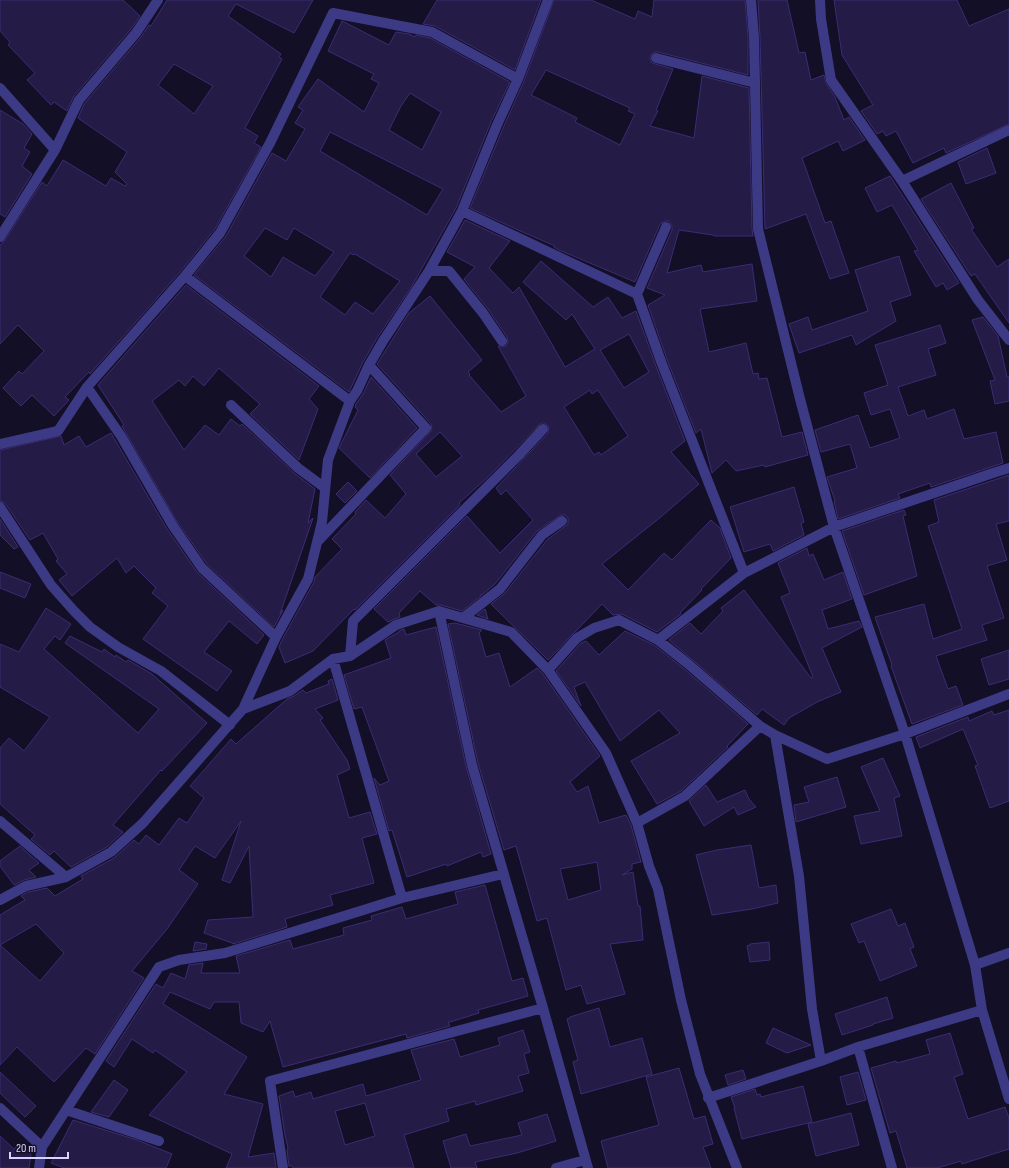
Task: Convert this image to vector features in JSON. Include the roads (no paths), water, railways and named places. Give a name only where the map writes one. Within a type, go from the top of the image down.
[{"type":"street","points":[[0,237],[55,150],[79,100],[136,33],[158,0]]},
{"type":"street","points":[[0,900],[26,886],[66,877],[111,852],[143,823],[243,710],[276,637],[308,579],[322,522],[328,460],[350,401],[357,391],[369,365],[429,271],[462,210],[497,125],[518,79],[548,0]]},
{"type":"street","points":[[751,0],[754,37],[758,229],[798,391],[834,527],[905,734],[975,965],[982,1010],[1009,1099]]},
{"type":"street","points":[[820,0],[821,19],[831,80],[902,181],[978,300],[1009,340]]},
{"type":"street","points":[[0,444],[58,431],[87,387],[220,234],[270,143],[332,13],[432,32],[518,79]]},
{"type":"street","points":[[656,58],[755,83]]},
{"type":"street","points":[[0,88],[55,150]]},
{"type":"street","points":[[902,181],[1009,130]]},
{"type":"street","points":[[462,210],[637,294]]},
{"type":"street","points":[[666,227],[637,294],[662,364],[744,573]]},
{"type":"street","points":[[429,271],[449,271],[483,313],[502,341]]},
{"type":"street","points":[[185,276],[350,401]]},
{"type":"street","points":[[317,542],[426,428],[369,365]]},
{"type":"street","points":[[87,387],[121,436],[173,526],[202,568],[276,637]]},
{"type":"street","points":[[231,405],[298,468],[325,488]]},
{"type":"street","points":[[350,656],[353,621],[519,456],[543,429]]},
{"type":"street","points":[[658,640],[744,573],[834,527],[1009,468]]},
{"type":"street","points":[[0,507],[51,585],[90,627],[118,647],[161,671],[230,725]]},
{"type":"street","points":[[463,618],[500,589],[542,535],[562,521]]},
{"type":"street","points":[[243,710],[290,691],[333,659],[350,656],[396,625],[439,611],[511,632],[548,670],[606,753],[637,823],[649,866],[658,889],[681,1000],[700,1074],[708,1098],[737,1168]]},
{"type":"street","points":[[439,611],[472,766],[543,1008],[586,1164],[556,1168]]},
{"type":"street","points":[[548,670],[577,638],[594,628],[619,620],[658,640],[760,726],[775,735],[827,758],[905,734],[1009,694]]},
{"type":"street","points":[[333,659],[402,898]]},
{"type":"street","points":[[637,823],[685,796],[760,726]]},
{"type":"street","points":[[775,735],[799,876],[812,1009],[821,1061]]},
{"type":"street","points":[[0,821],[66,877]]},
{"type":"street","points":[[39,1168],[42,1147],[159,967],[179,960],[225,953],[402,898],[503,874]]},
{"type":"street","points":[[975,965],[1009,953]]},
{"type":"street","points":[[283,1168],[270,1081],[543,1008]]},
{"type":"street","points":[[708,1098],[821,1061],[858,1047],[982,1010]]},
{"type":"street","points":[[858,1047],[892,1168]]},
{"type":"street","points":[[0,1108],[42,1147]]},
{"type":"street","points":[[66,1110],[159,1141]]}]
